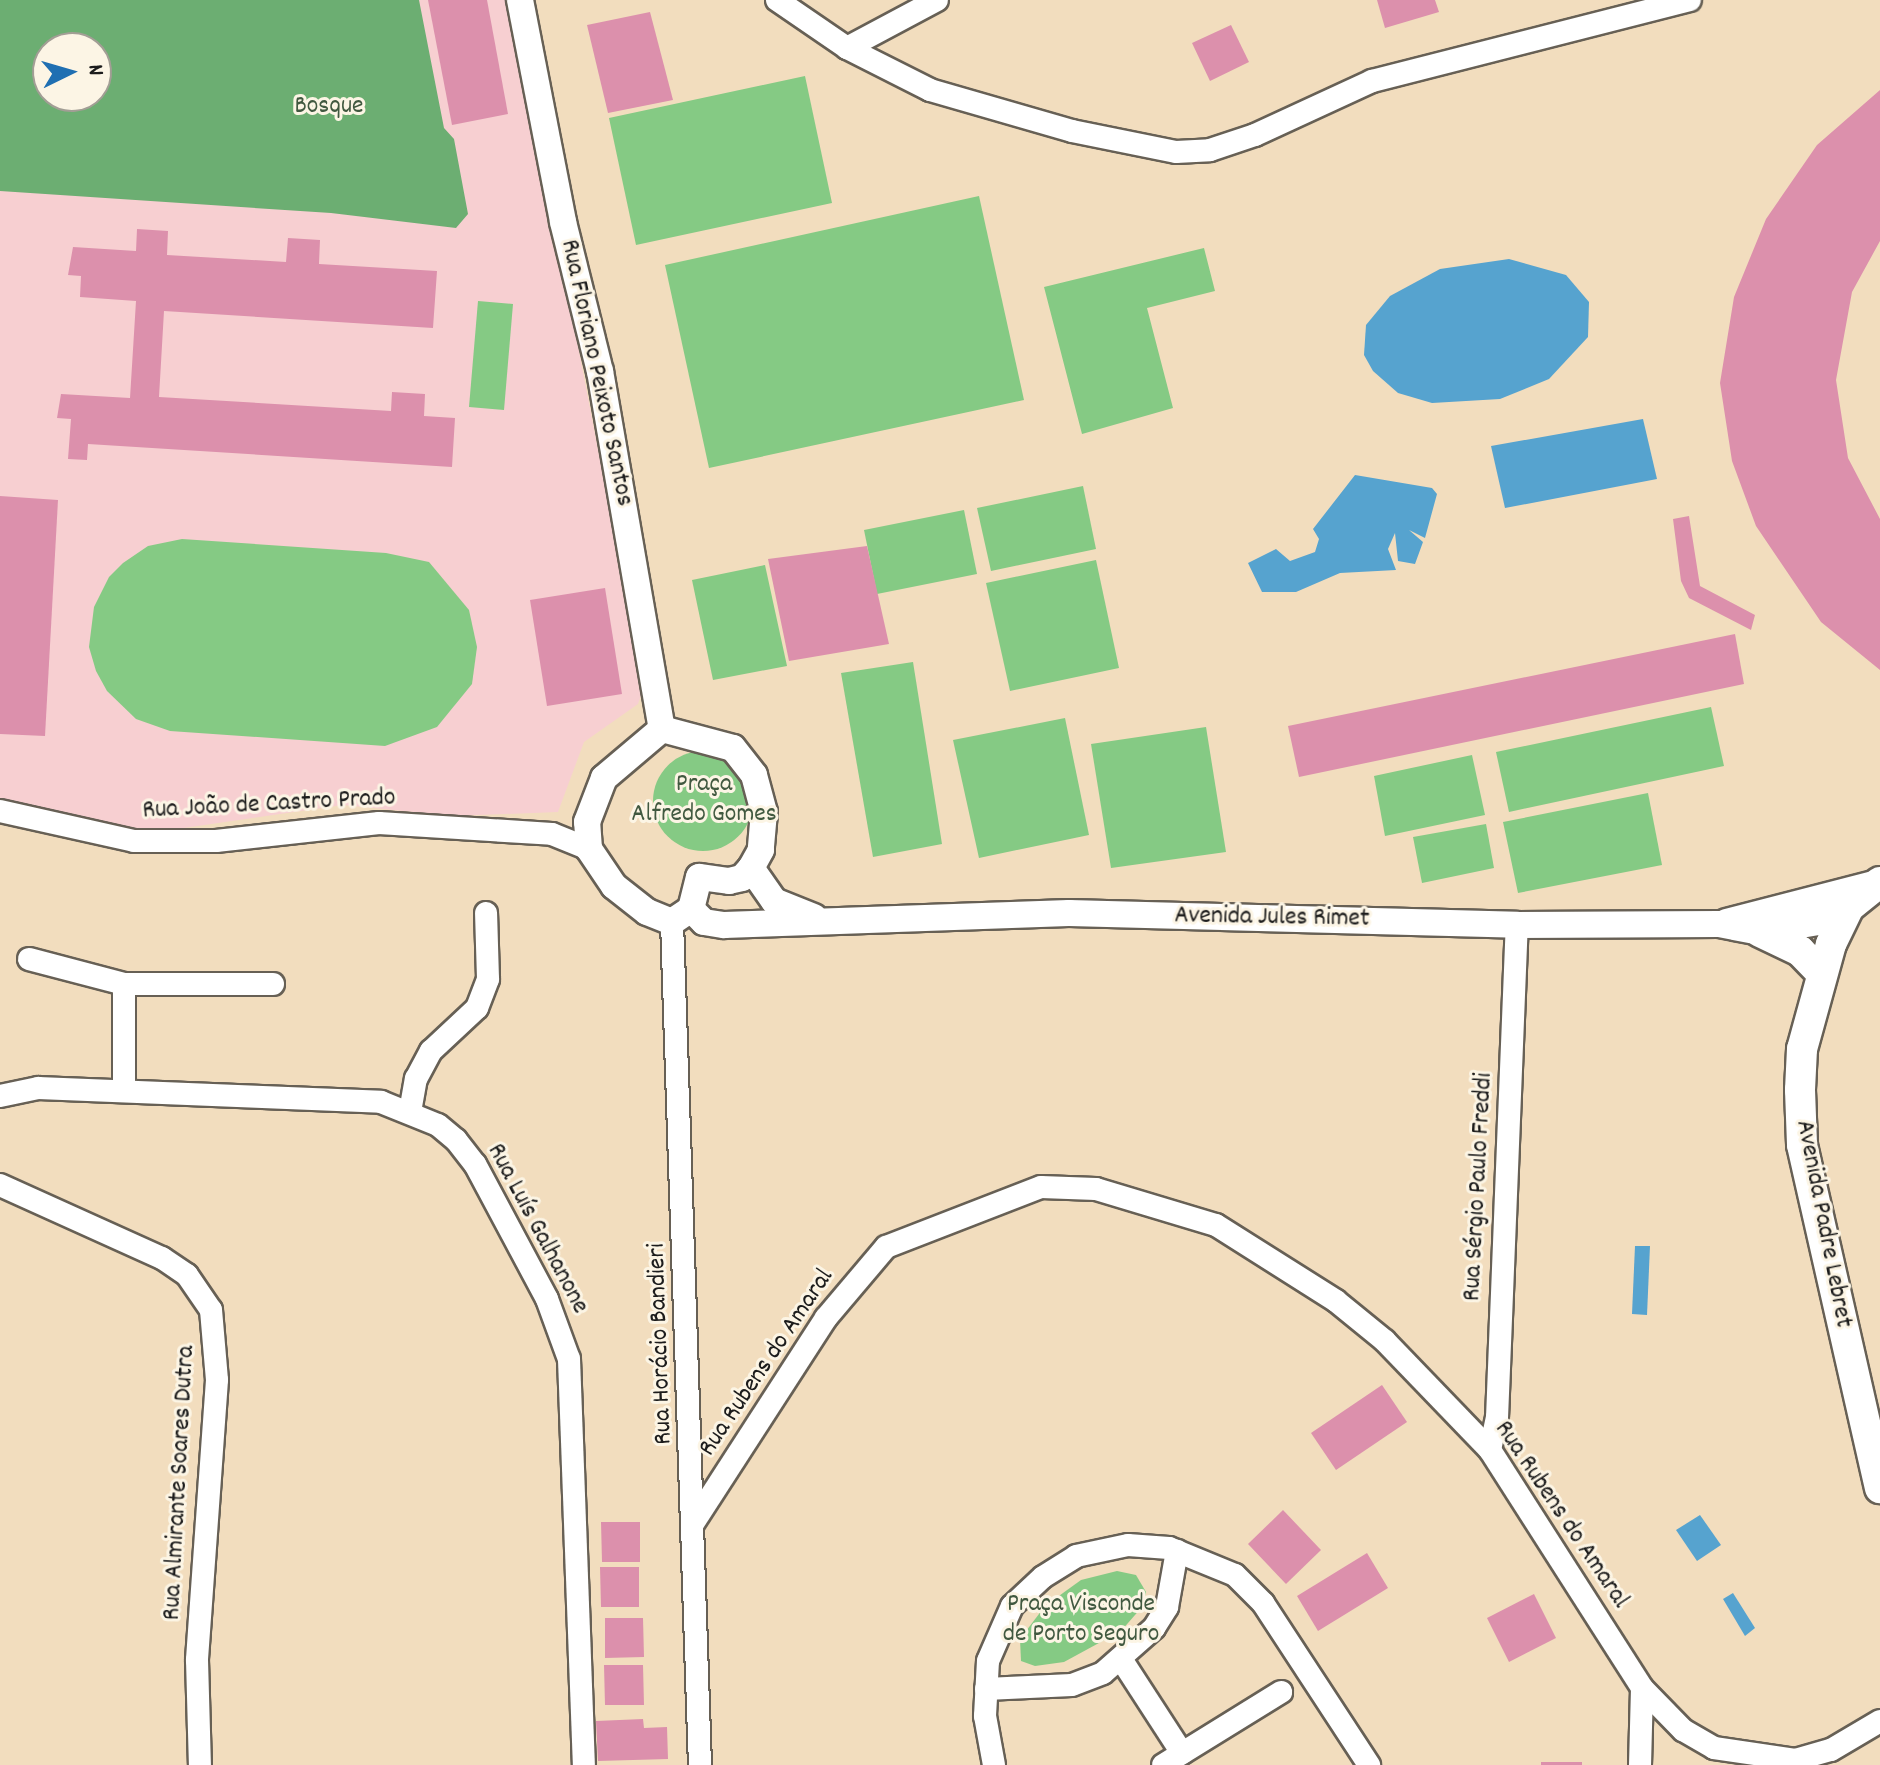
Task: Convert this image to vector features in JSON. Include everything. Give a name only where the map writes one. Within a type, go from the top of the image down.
[{"type":"main road","name":"Avenida Padre Lebret","points":[[1879,883],[1842,918],[1821,973],[1802,1049],[1802,1145],[1880,1488]]},
{"type":"main road","points":[[1760,932],[1800,951],[1821,973]]},
{"type":"street","points":[[777,0],[847,48],[930,90],[974,104],[1176,152],[1210,150],[1255,135],[1372,81],[1690,0]]},
{"type":"street","points":[[847,48],[937,0]]},
{"type":"street","name":"Rua Floriano Peixoto Santos","points":[[520,6],[563,222],[600,371],[662,729]]},
{"type":"street","points":[[662,729],[719,742],[744,758],[764,812],[761,850],[751,868],[742,878],[729,881],[699,877],[692,886],[682,916],[647,912],[614,886],[589,849],[587,822],[604,778],[662,729]]},
{"type":"street","name":"Rua João de Castro Prado","points":[[0,811],[134,841],[216,841],[379,823],[552,834],[589,849]]},
{"type":"street","name":"Avenida Jules Rimet","points":[[751,868],[774,901],[825,921]]},
{"type":"street","name":"Avenida Jules Rimet","points":[[1719,924],[1879,883]]},
{"type":"street","points":[[410,1112],[416,1079],[431,1051],[477,1008],[488,979],[486,913]]},
{"type":"street","name":"Avenida Jules Rimet","points":[[682,916],[724,925],[1069,913],[1517,925],[1719,924],[1760,932],[1842,918]]},
{"type":"street","name":"Rua Horácio Bandieri","points":[[682,916],[700,1765]]},
{"type":"street","name":"Rua Sérgio Paulo Freddi","points":[[1490,1450],[1497,1418],[1517,925]]},
{"type":"street","points":[[29,959],[124,984],[273,984]]},
{"type":"street","points":[[124,984],[124,1090]]},
{"type":"street","name":"Rua Luís Galhanone","points":[[0,1096],[38,1088],[310,1096],[381,1102],[438,1125],[475,1164],[547,1299],[566,1348],[584,1765]]},
{"type":"street","name":"Rua Almirante Soares Dutra","points":[[0,1185],[162,1258],[187,1275],[211,1310],[217,1380],[197,1660],[200,1765]]},
{"type":"street","name":"Rua Rubens do Amaral","points":[[694,1522],[826,1318],[886,1247],[1041,1187],[1096,1189],[1157,1205],[1253,1245],[1385,1341],[1490,1450],[1642,1688],[1683,1730],[1714,1748],[1751,1757],[1795,1760],[1831,1750],[1880,1721]]},
{"type":"street","points":[[994,1765],[986,1689],[997,1634],[1012,1606],[1043,1577],[1076,1556],[1105,1547],[1177,1551],[1235,1575],[1263,1603],[1369,1765]]},
{"type":"street","points":[[986,1689],[1072,1685],[1121,1659],[1154,1628],[1167,1607],[1177,1551]]},
{"type":"street","points":[[1121,1659],[1172,1759],[1281,1692]]},
{"type":"street","points":[[1640,1765],[1642,1688]]},
{"type":"shaded area","points":[[0,0],[511,0],[644,687],[638,704],[584,742],[558,812],[454,816],[343,805],[163,831],[90,823],[0,798]]},
{"type":"green space","name":"Bosque","points":[[0,0],[419,0],[444,128],[454,139],[468,214],[456,228],[331,213],[0,191]]},
{"type":"green space","points":[[805,76],[832,203],[636,245],[609,118]]},
{"type":"green space","points":[[979,196],[1024,400],[709,468],[665,265]]},
{"type":"green space","points":[[1204,248],[1215,291],[1147,308],[1173,408],[1082,434],[1044,287]]},
{"type":"green space","points":[[478,301],[513,304],[504,410],[469,407]]},
{"type":"green space","points":[[1083,486],[1096,549],[991,571],[977,508]]},
{"type":"green space","points":[[964,510],[977,574],[877,594],[864,530]]},
{"type":"green space","points":[[182,539],[386,553],[429,562],[469,610],[477,647],[472,684],[437,727],[385,746],[170,731],[136,719],[107,691],[96,671],[89,647],[94,607],[109,577],[123,563],[148,546]]},
{"type":"green space","points":[[1096,560],[1119,668],[1010,691],[986,583]]},
{"type":"green space","points":[[765,565],[787,666],[713,680],[692,580]]},
{"type":"green space","points":[[913,662],[942,844],[873,857],[841,673]]},
{"type":"green space","points":[[1711,707],[1724,766],[1509,812],[1496,752]]},
{"type":"green space","points":[[1065,718],[1089,835],[979,858],[953,740]]},
{"type":"green space","points":[[1206,727],[1226,852],[1111,868],[1091,744]]},
{"type":"green space","name":"Praça Alfredo Gomes","points":[[703,751],[731,759],[745,773],[753,801],[745,829],[731,843],[703,851],[675,843],[661,829],[653,801],[661,773],[675,759]]},
{"type":"green space","points":[[1472,755],[1485,815],[1385,836],[1374,776]]},
{"type":"green space","points":[[1648,793],[1662,865],[1518,893],[1503,822]]},
{"type":"green space","points":[[1486,824],[1494,868],[1422,883],[1413,837]]},
{"type":"green space","name":"Praça Visconde de Porto Seguro","points":[[1117,1571],[1136,1575],[1146,1592],[1142,1607],[1121,1631],[1064,1662],[1035,1666],[1021,1661],[1020,1639],[1045,1606],[1081,1580]]},
{"type":"water","points":[[1509,259],[1566,275],[1589,302],[1588,337],[1549,379],[1500,399],[1432,403],[1398,393],[1373,371],[1364,355],[1366,325],[1390,296],[1440,269]]},
{"type":"water","points":[[1643,419],[1657,479],[1505,508],[1491,446]]},
{"type":"water","points":[[1355,475],[1432,488],[1437,494],[1425,538],[1409,530],[1423,542],[1415,564],[1398,561],[1395,533],[1388,549],[1396,570],[1340,573],[1296,592],[1262,592],[1248,563],[1276,549],[1290,561],[1315,552],[1319,539],[1313,529]]},
{"type":"water","points":[[1635,1246],[1650,1246],[1647,1315],[1632,1314]]},
{"type":"water","points":[[1700,1515],[1721,1545],[1697,1561],[1676,1530]]},
{"type":"water","points":[[1733,1593],[1755,1628],[1745,1636],[1723,1599]]},
{"type":"building","points":[[428,0],[487,0],[508,114],[452,125]]},
{"type":"building","points":[[1377,0],[1435,0],[1439,12],[1385,28]]},
{"type":"building","points":[[650,12],[673,100],[608,113],[587,25]]},
{"type":"building","points":[[1231,25],[1249,62],[1210,81],[1192,43]]},
{"type":"building","points":[[1880,90],[1880,241],[1852,292],[1836,380],[1848,458],[1880,519],[1880,670],[1821,622],[1756,526],[1732,461],[1720,383],[1734,297],[1766,219],[1817,145]]},
{"type":"building","points":[[137,229],[168,231],[167,255],[286,262],[288,238],[320,240],[319,264],[437,271],[433,328],[164,311],[159,397],[391,411],[392,392],[425,394],[424,416],[455,418],[452,467],[88,444],[87,460],[68,459],[71,419],[57,418],[61,394],[130,398],[136,301],[80,297],[81,276],[68,275],[73,247],[136,251]]},
{"type":"building","points":[[0,496],[58,500],[45,736],[0,734]]},
{"type":"building","points":[[1689,516],[1700,586],[1755,615],[1751,630],[1689,598],[1681,581],[1673,519]]},
{"type":"building","points":[[867,546],[889,644],[789,661],[768,559]]},
{"type":"building","points":[[605,588],[622,694],[547,706],[530,600]]},
{"type":"building","points":[[1735,634],[1744,684],[1299,777],[1288,726]]},
{"type":"building","points":[[1382,1385],[1407,1422],[1336,1470],[1311,1433]]},
{"type":"building","points":[[1283,1510],[1321,1550],[1286,1584],[1248,1544]]},
{"type":"building","points":[[601,1522],[640,1522],[640,1562],[602,1562]]},
{"type":"building","points":[[1367,1553],[1388,1588],[1318,1631],[1297,1596]]},
{"type":"building","points":[[600,1567],[639,1567],[639,1607],[601,1607]]},
{"type":"building","points":[[1534,1594],[1556,1638],[1509,1662],[1487,1618]]},
{"type":"building","points":[[605,1618],[643,1618],[644,1657],[605,1658]]},
{"type":"building","points":[[604,1665],[643,1665],[644,1705],[605,1705]]},
{"type":"building","points":[[643,1719],[644,1728],[667,1727],[668,1759],[598,1761],[596,1721]]},
{"type":"building","points":[[1541,1762],[1582,1762],[1582,1765],[1541,1765]]}]
